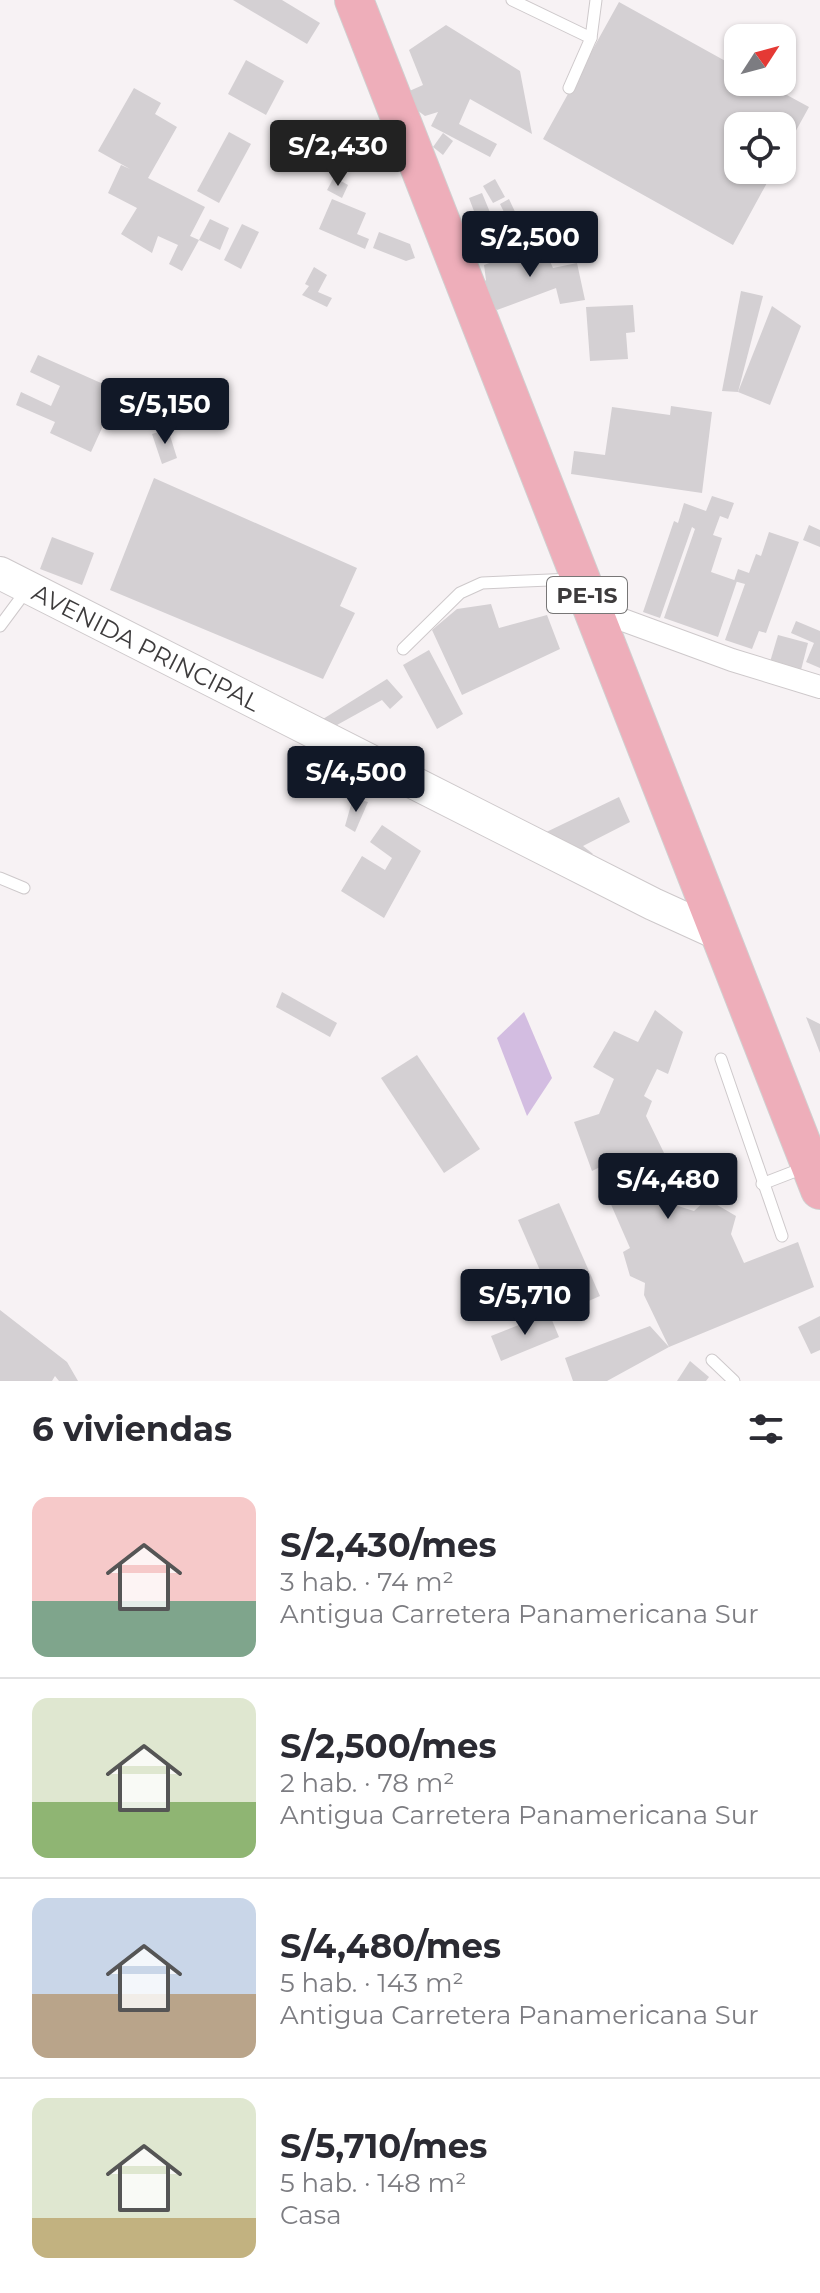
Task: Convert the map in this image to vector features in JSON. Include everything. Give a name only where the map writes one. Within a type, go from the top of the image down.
[{"type":"highway","name":"PE-1S","points":[[354,0],[815,1178]]},
{"type":"main road","name":"AVENIDA PRINCIPAL","points":[[0,573],[639,897],[721,935]]},
{"type":"street","points":[[586,594],[732,660],[820,687]]},
{"type":"lane","points":[[512,0],[591,38]]},
{"type":"lane","points":[[569,88],[591,38],[596,0]]},
{"type":"lane","points":[[403,649],[460,593],[482,583],[586,594]]},
{"type":"lane","points":[[0,626],[29,587]]},
{"type":"lane","points":[[0,878],[24,888]]},
{"type":"lane","points":[[721,1059],[782,1236]]},
{"type":"lane","points":[[762,1184],[815,1178]]},
{"type":"lane","points":[[712,1360],[734,1381]]},
{"type":"shaded area","points":[[524,1012],[552,1078],[527,1116],[497,1038]]},
{"type":"building","points":[[233,0],[282,0],[320,23],[307,44]]},
{"type":"building","points":[[619,2],[724,60],[724,96],[789,96],[809,107],[796,131],[796,112],[724,112],[724,184],[766,184],[733,245],[543,139]]},
{"type":"building","points":[[446,25],[520,71],[532,134],[470,99],[459,124],[497,144],[490,157],[431,126],[438,112],[425,116],[398,96],[423,85],[409,50]]},
{"type":"building","points":[[246,60],[284,81],[266,115],[228,94]]},
{"type":"building","points":[[134,88],[161,103],[155,114],[177,127],[148,178],[205,207],[190,236],[199,240],[182,271],[169,264],[178,245],[158,236],[152,253],[121,234],[137,208],[108,193],[121,165],[130,169],[98,151]]},
{"type":"building","points":[[229,132],[251,144],[219,203],[197,191]]},
{"type":"building","points":[[443,133],[453,141],[443,155],[433,147]]},
{"type":"building","points":[[334,177],[348,185],[342,198],[327,190]]},
{"type":"building","points":[[495,179],[505,197],[493,203],[483,186]]},
{"type":"building","points":[[482,193],[494,222],[506,216],[500,204],[509,199],[517,216],[529,211],[534,222],[546,218],[551,234],[536,239],[531,223],[528,223],[475,243],[470,231],[480,227],[469,198]]},
{"type":"building","points":[[332,199],[366,213],[357,234],[369,239],[365,249],[319,229]]},
{"type":"building","points":[[550,212],[564,220],[568,244],[555,246]]},
{"type":"building","points":[[210,219],[229,228],[220,250],[199,240]]},
{"type":"building","points":[[242,224],[259,232],[241,269],[224,260]]},
{"type":"building","points":[[528,228],[530,243],[488,261],[482,247]]},
{"type":"building","points":[[379,232],[410,244],[415,258],[406,261],[373,248]]},
{"type":"building","points":[[542,243],[553,268],[577,263],[585,300],[560,304],[556,288],[497,310],[478,289],[486,280],[484,265]]},
{"type":"building","points":[[314,267],[327,275],[318,292],[332,298],[327,307],[302,295],[309,286],[305,284]]},
{"type":"building","points":[[741,291],[763,296],[738,392],[722,391]]},
{"type":"building","points":[[633,305],[635,332],[626,333],[628,359],[590,361],[586,307]]},
{"type":"building","points":[[772,306],[801,326],[770,405],[738,392]]},
{"type":"building","points":[[38,355],[119,391],[91,452],[50,433],[55,422],[16,405],[21,392],[51,406],[60,386],[30,372]]},
{"type":"building","points":[[671,406],[712,412],[702,493],[571,474],[574,451],[605,455],[612,407],[670,415]]},
{"type":"building","points":[[168,429],[177,458],[162,464],[152,434]]},
{"type":"building","points":[[154,478],[357,568],[340,606],[355,613],[323,679],[110,590]]},
{"type":"building","points":[[712,496],[734,503],[728,519],[720,516],[713,535],[722,538],[711,572],[737,581],[718,637],[664,618],[695,529],[692,527],[660,618],[643,612],[674,521],[678,523],[684,503],[706,511]]},
{"type":"building","points":[[809,525],[820,530],[820,547],[803,540]]},
{"type":"building","points":[[769,532],[799,542],[766,633],[759,631],[752,649],[725,640],[745,584],[734,581],[738,569],[749,573],[756,554],[761,556]]},
{"type":"building","points":[[52,537],[94,553],[82,585],[40,569]]},
{"type":"building","points":[[491,604],[499,628],[547,615],[560,649],[462,695],[432,630],[457,609]]},
{"type":"building","points":[[796,621],[820,631],[820,668],[806,662],[814,643],[791,633]]},
{"type":"building","points":[[778,635],[808,643],[801,670],[770,662]]},
{"type":"building","points":[[429,650],[463,714],[437,729],[403,665]]},
{"type":"building","points":[[387,679],[403,697],[390,709],[382,700],[328,730],[323,719]]},
{"type":"building","points":[[619,797],[630,822],[583,846],[593,854],[577,857],[536,837]]},
{"type":"building","points":[[353,798],[368,802],[355,832],[345,826]]},
{"type":"building","points":[[382,825],[421,851],[384,918],[341,891],[362,856],[385,870],[392,858],[370,842]]},
{"type":"building","points":[[282,992],[337,1023],[330,1037],[276,1007]]},
{"type":"building","points":[[655,1010],[683,1032],[668,1074],[657,1069],[644,1096],[652,1101],[646,1116],[665,1155],[681,1165],[678,1206],[694,1211],[707,1199],[736,1216],[731,1234],[744,1263],[798,1242],[814,1287],[669,1347],[644,1295],[645,1283],[630,1276],[623,1252],[630,1248],[602,1184],[621,1176],[614,1160],[592,1171],[574,1122],[599,1114],[614,1079],[593,1067],[614,1031],[638,1042]]},
{"type":"building","points":[[806,1017],[820,1024],[820,1053]]},
{"type":"building","points":[[417,1055],[480,1149],[444,1173],[381,1078]]},
{"type":"building","points":[[559,1203],[600,1296],[559,1314],[518,1220]]},
{"type":"building","points":[[0,1310],[67,1362],[78,1381],[59,1381],[55,1376],[52,1381],[0,1381]]},
{"type":"building","points":[[549,1313],[559,1337],[501,1361],[491,1336]]},
{"type":"building","points":[[820,1316],[820,1350],[811,1354],[798,1327]]},
{"type":"building","points":[[650,1326],[669,1347],[607,1381],[573,1381],[565,1358]]},
{"type":"building","points":[[690,1361],[709,1377],[706,1381],[677,1381]]}]
